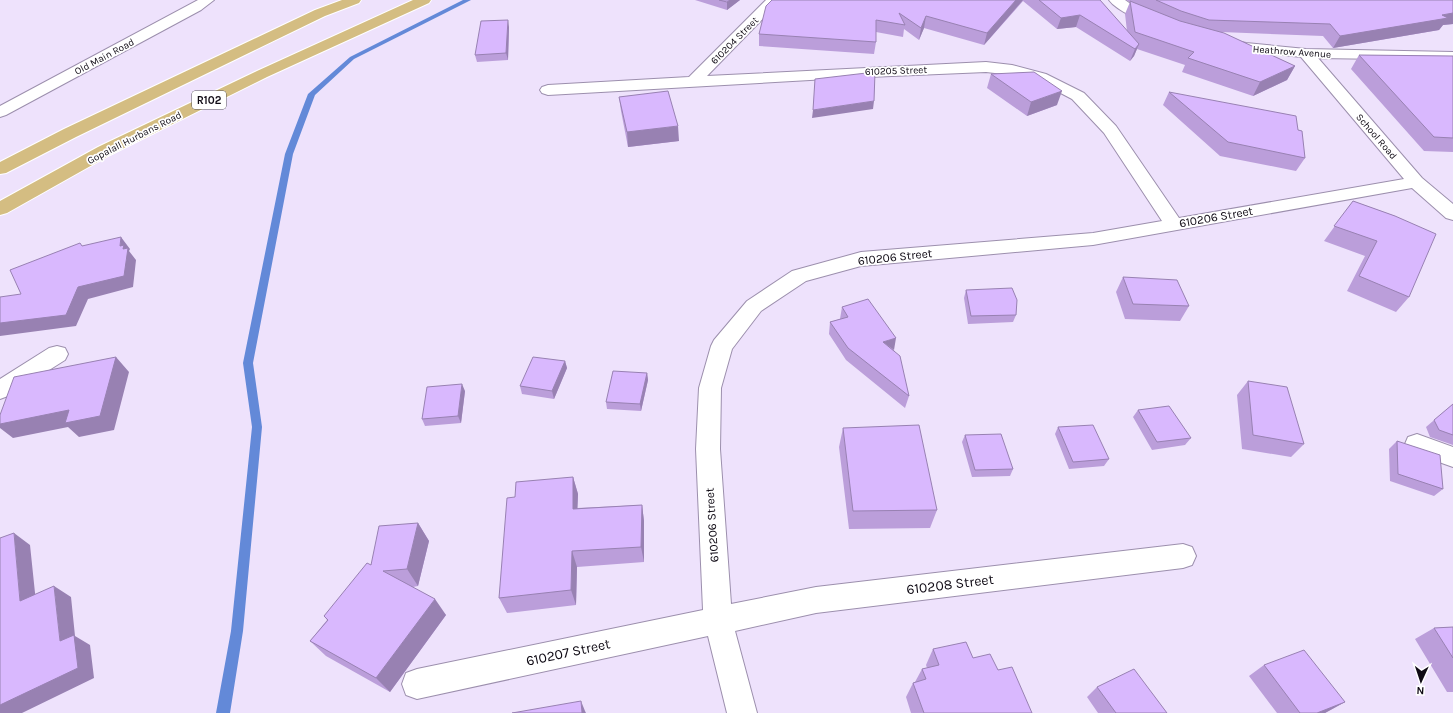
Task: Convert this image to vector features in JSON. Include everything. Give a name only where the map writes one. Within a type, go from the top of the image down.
[{"type":"main road","name":"R102","points":[[0,169],[70,133],[320,13],[354,0]]},
{"type":"main road","name":"Gopalall Hurbans Road","points":[[0,209],[104,151],[262,74],[424,0]]},
{"type":"street","name":"Old Main Road","points":[[0,112],[207,0]]},
{"type":"street","name":"610204 Street","points":[[694,81],[774,0]]},
{"type":"street","points":[[1116,0],[1127,8],[1170,26]]},
{"type":"street","name":"Heathrow Avenue","points":[[1213,40],[1246,47],[1306,53],[1453,56]]},
{"type":"street","name":"School Road","points":[[1306,53],[1416,182],[1453,214]]},
{"type":"street","name":"610205 Street","points":[[548,90],[694,81],[986,67],[1012,70],[1041,77],[1078,96],[1110,130],[1174,224]]},
{"type":"street","name":"610206 Street","points":[[742,713],[718,620],[708,449],[710,388],[722,346],[754,306],[800,276],[861,259],[1093,239],[1416,182]]},
{"type":"street","points":[[0,390],[57,354]]},
{"type":"street","points":[[1417,444],[1453,457]]},
{"type":"street","name":"610208 Street","points":[[718,620],[816,600],[1183,556]]},
{"type":"street","name":"610207 Street","points":[[417,684],[718,620]]},
{"type":"building","points":[[719,0],[730,0],[727,2]]},
{"type":"building","points":[[772,0],[1016,0],[987,33],[926,16],[921,28],[899,13],[905,25],[876,20],[876,42],[759,34],[766,6]]},
{"type":"building","points":[[1039,0],[1100,0],[1139,44],[1135,49],[1080,15],[1061,18]]},
{"type":"building","points":[[1156,0],[1453,0],[1453,13],[1442,15],[1448,18],[1340,36],[1330,24],[1209,20],[1181,11]]},
{"type":"building","points":[[1130,1],[1180,21],[1224,33],[1295,66],[1260,82],[1188,58],[1194,52],[1135,32]]},
{"type":"building","points":[[508,20],[506,53],[475,55],[481,21]]},
{"type":"building","points":[[1359,55],[1453,56],[1453,138],[1434,137]]},
{"type":"building","points":[[875,72],[874,101],[813,110],[815,79]]},
{"type":"building","points":[[1034,72],[1062,91],[1031,102],[991,74]]},
{"type":"building","points":[[668,91],[678,126],[627,132],[619,97]]},
{"type":"building","points":[[1169,92],[1296,116],[1298,130],[1302,131],[1305,158],[1228,142]]},
{"type":"building","points":[[1353,201],[1395,216],[1436,234],[1409,297],[1359,276],[1377,241],[1334,226]]},
{"type":"building","points":[[121,237],[120,246],[124,245],[123,249],[128,248],[124,276],[78,287],[66,315],[0,323],[0,297],[21,294],[10,270],[80,243],[82,246]]},
{"type":"building","points":[[1123,277],[1177,280],[1189,306],[1133,304]]},
{"type":"building","points":[[1012,288],[1017,300],[1016,315],[971,316],[966,290]]},
{"type":"building","points":[[868,299],[896,338],[883,342],[900,356],[909,396],[848,348],[830,322],[848,317],[842,307]]},
{"type":"building","points":[[116,357],[100,416],[65,423],[69,410],[0,424],[0,415],[14,377]]},
{"type":"building","points":[[533,357],[565,361],[552,391],[520,386]]},
{"type":"building","points":[[613,371],[647,373],[640,404],[606,402]]},
{"type":"building","points":[[1248,381],[1287,387],[1304,444],[1253,435]]},
{"type":"building","points":[[462,384],[458,416],[422,419],[427,387]]},
{"type":"building","points":[[1453,404],[1453,435],[1439,430],[1434,420]]},
{"type":"building","points":[[1169,406],[1191,438],[1157,442],[1138,410]]},
{"type":"building","points":[[919,425],[937,510],[853,511],[843,428]]},
{"type":"building","points":[[1093,425],[1109,459],[1073,462],[1058,427]]},
{"type":"building","points":[[1001,434],[1013,469],[975,470],[965,435]]},
{"type":"building","points":[[1397,441],[1440,455],[1443,489],[1398,474]]},
{"type":"building","points":[[573,477],[573,509],[642,505],[641,547],[572,551],[571,590],[499,598],[507,498],[515,497],[516,482]]},
{"type":"building","points":[[418,523],[407,569],[383,571],[435,599],[376,678],[310,641],[328,620],[324,616],[367,563],[371,565],[379,526]]},
{"type":"building","points":[[14,533],[20,601],[54,586],[60,641],[74,635],[78,668],[0,705],[0,538]]},
{"type":"building","points":[[1453,627],[1453,658],[1434,628]]},
{"type":"building","points":[[966,642],[973,658],[990,654],[998,670],[1012,667],[1032,713],[924,713],[913,683],[926,679],[922,669],[939,665],[933,649]]},
{"type":"building","points":[[1304,650],[1345,702],[1317,713],[1300,713],[1264,665]]},
{"type":"building","points":[[1134,669],[1167,713],[1116,713],[1097,687]]},
{"type":"building","points":[[581,701],[582,713],[512,713]]},
{"type":"waterway","points":[[223,713],[237,631],[257,427],[248,363],[289,154],[312,94],[352,58],[468,0]]}]
